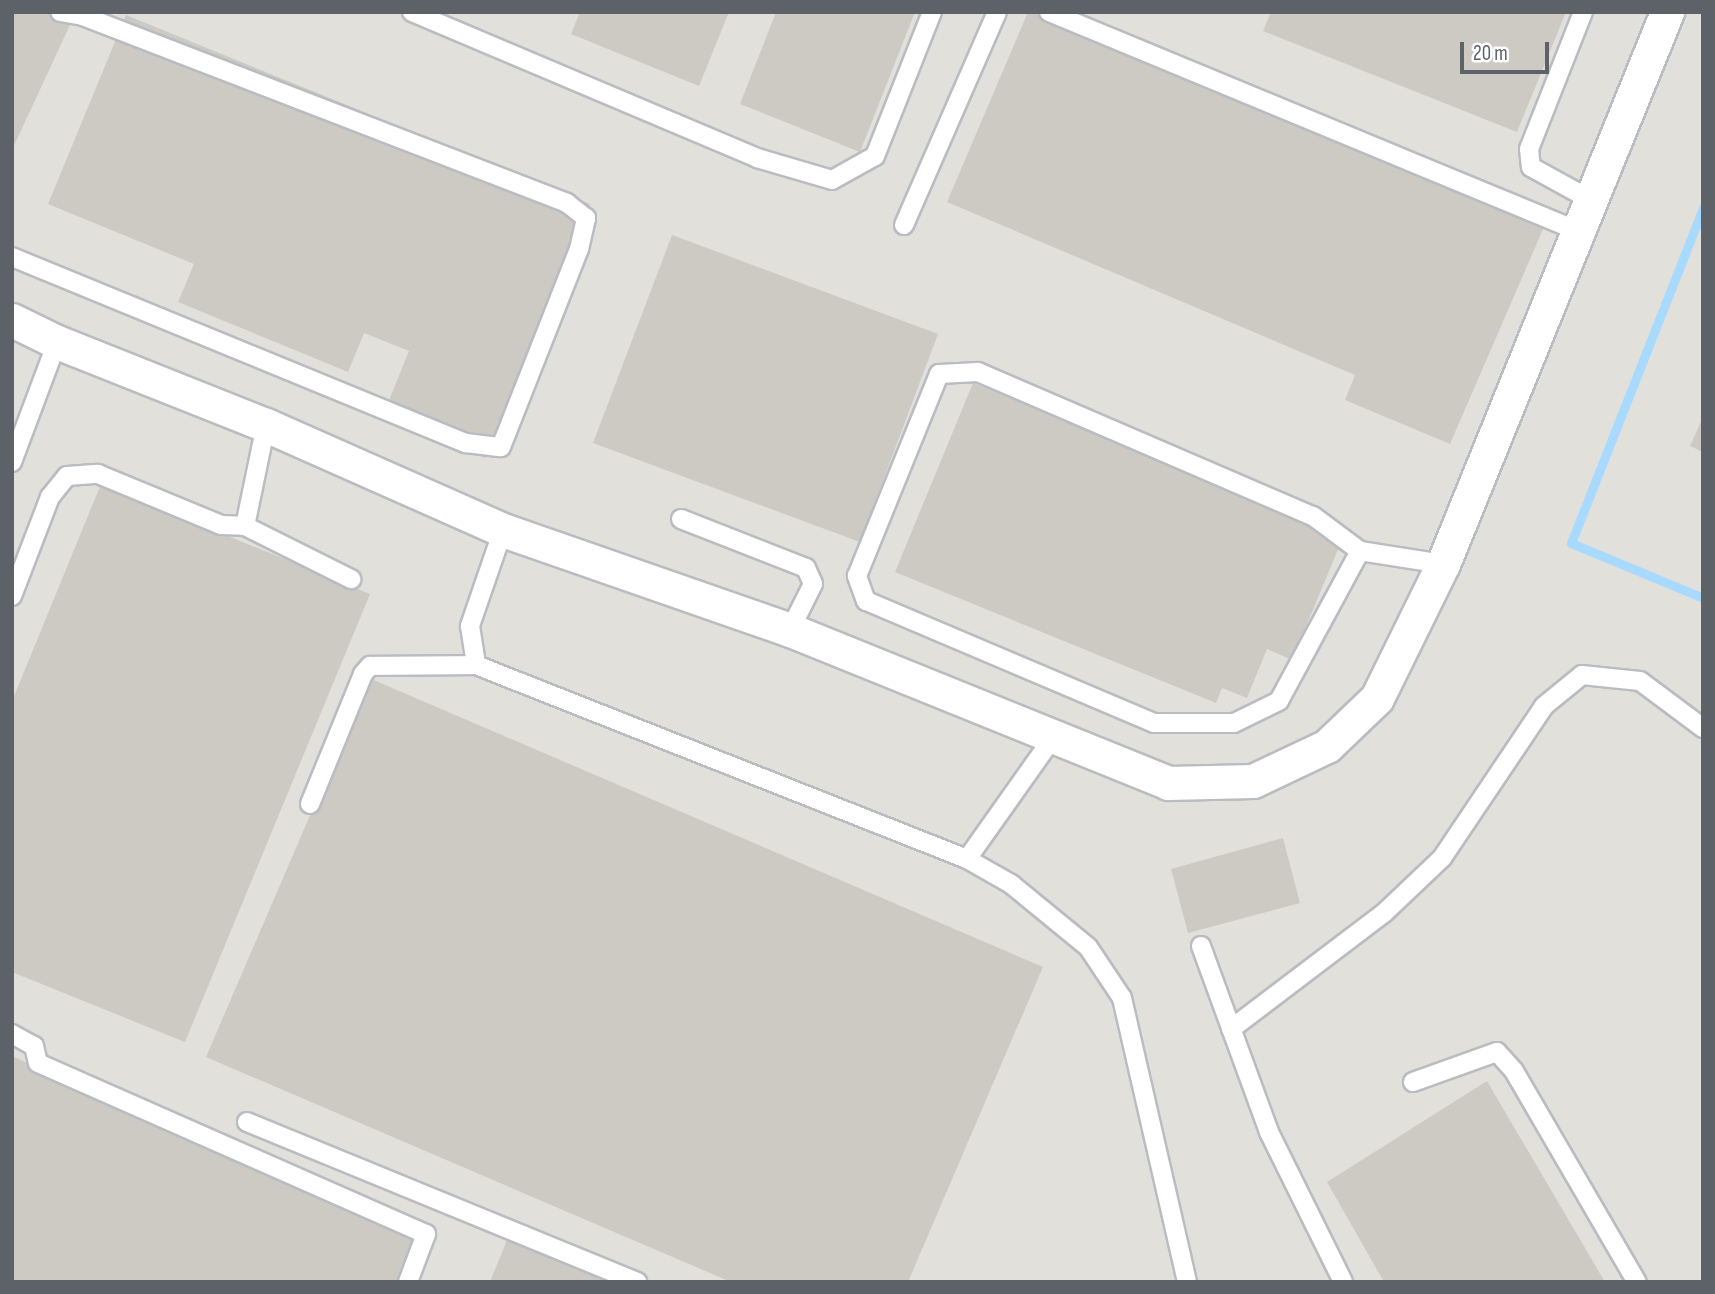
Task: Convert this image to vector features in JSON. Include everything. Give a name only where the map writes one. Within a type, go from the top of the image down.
[{"type":"street","points":[[12,320],[57,342],[266,425],[503,530],[790,630],[1168,782],[1253,781],[1327,746],[1377,698],[1443,564],[1667,12]]},
{"type":"lane","points":[[12,257],[466,443],[501,447],[579,249],[586,218],[567,203],[83,16],[60,12]]},
{"type":"lane","points":[[412,12],[757,158],[832,180],[875,156],[932,12]]},
{"type":"lane","points":[[904,225],[997,12]]},
{"type":"lane","points":[[1049,12],[1578,231]]},
{"type":"lane","points":[[1583,12],[1529,149],[1531,167],[1591,200]]},
{"type":"lane","points":[[12,462],[57,342]]},
{"type":"lane","points":[[1360,551],[1279,701],[1234,723],[1154,723],[866,601],[857,576],[939,374],[978,372],[1313,516],[1360,551],[1443,564]]},
{"type":"lane","points":[[245,526],[266,425]]},
{"type":"lane","points":[[12,596],[50,497],[67,476],[98,474],[221,525],[245,526],[351,579]]},
{"type":"lane","points":[[681,519],[806,568],[813,584],[790,630]]},
{"type":"lane","points":[[476,665],[470,626],[503,530]]},
{"type":"lane","points":[[310,804],[363,674],[370,666],[476,665],[967,859],[1011,884],[1088,947],[1122,998],[1187,1282]]},
{"type":"lane","points":[[1231,1028],[1385,912],[1442,858],[1544,706],[1582,675],[1640,681],[1703,729]]},
{"type":"lane","points":[[967,859],[1054,736]]},
{"type":"lane","points":[[1200,946],[1269,1132],[1343,1282]]},
{"type":"lane","points":[[12,1034],[34,1046],[38,1063],[426,1234],[408,1282]]},
{"type":"lane","points":[[1413,1082],[1497,1052],[1514,1071],[1637,1282]]},
{"type":"lane","points":[[247,1122],[636,1282]]},
{"type":"shaded area","points":[[12,12],[1703,12],[1703,1282],[12,1282]]},
{"type":"building","points":[[12,12],[76,12],[12,150]]},
{"type":"building","points":[[580,12],[729,12],[699,86],[571,34]]},
{"type":"building","points":[[776,12],[915,12],[860,152],[740,104]]},
{"type":"building","points":[[1028,12],[1058,12],[1547,220],[1450,444],[1345,400],[1355,375],[947,202]]},
{"type":"building","points":[[1271,12],[1566,12],[1517,132],[1263,31]]},
{"type":"building","points":[[126,15],[590,204],[486,458],[383,415],[409,351],[364,333],[348,372],[178,302],[194,264],[48,204]]},
{"type":"building","points":[[672,235],[938,334],[860,542],[593,443]]},
{"type":"building","points":[[973,383],[1344,535],[1292,660],[1267,649],[1247,698],[1222,688],[1216,703],[895,572]]},
{"type":"building","points":[[1703,417],[1703,452],[1690,446]]},
{"type":"building","points":[[101,484],[370,594],[185,1042],[12,972],[12,701]]},
{"type":"building","points":[[369,678],[1043,967],[908,1282],[731,1282],[206,1057]]},
{"type":"building","points":[[1283,838],[1300,903],[1188,933],[1171,869]]},
{"type":"building","points":[[12,1056],[422,1241],[403,1282],[12,1282]]},
{"type":"building","points":[[1487,1081],[1605,1282],[1384,1282],[1327,1182]]},
{"type":"building","points":[[507,1240],[609,1282],[490,1282]]},
{"type":"waterway","points":[[1703,208],[1571,543],[1703,598]]}]
